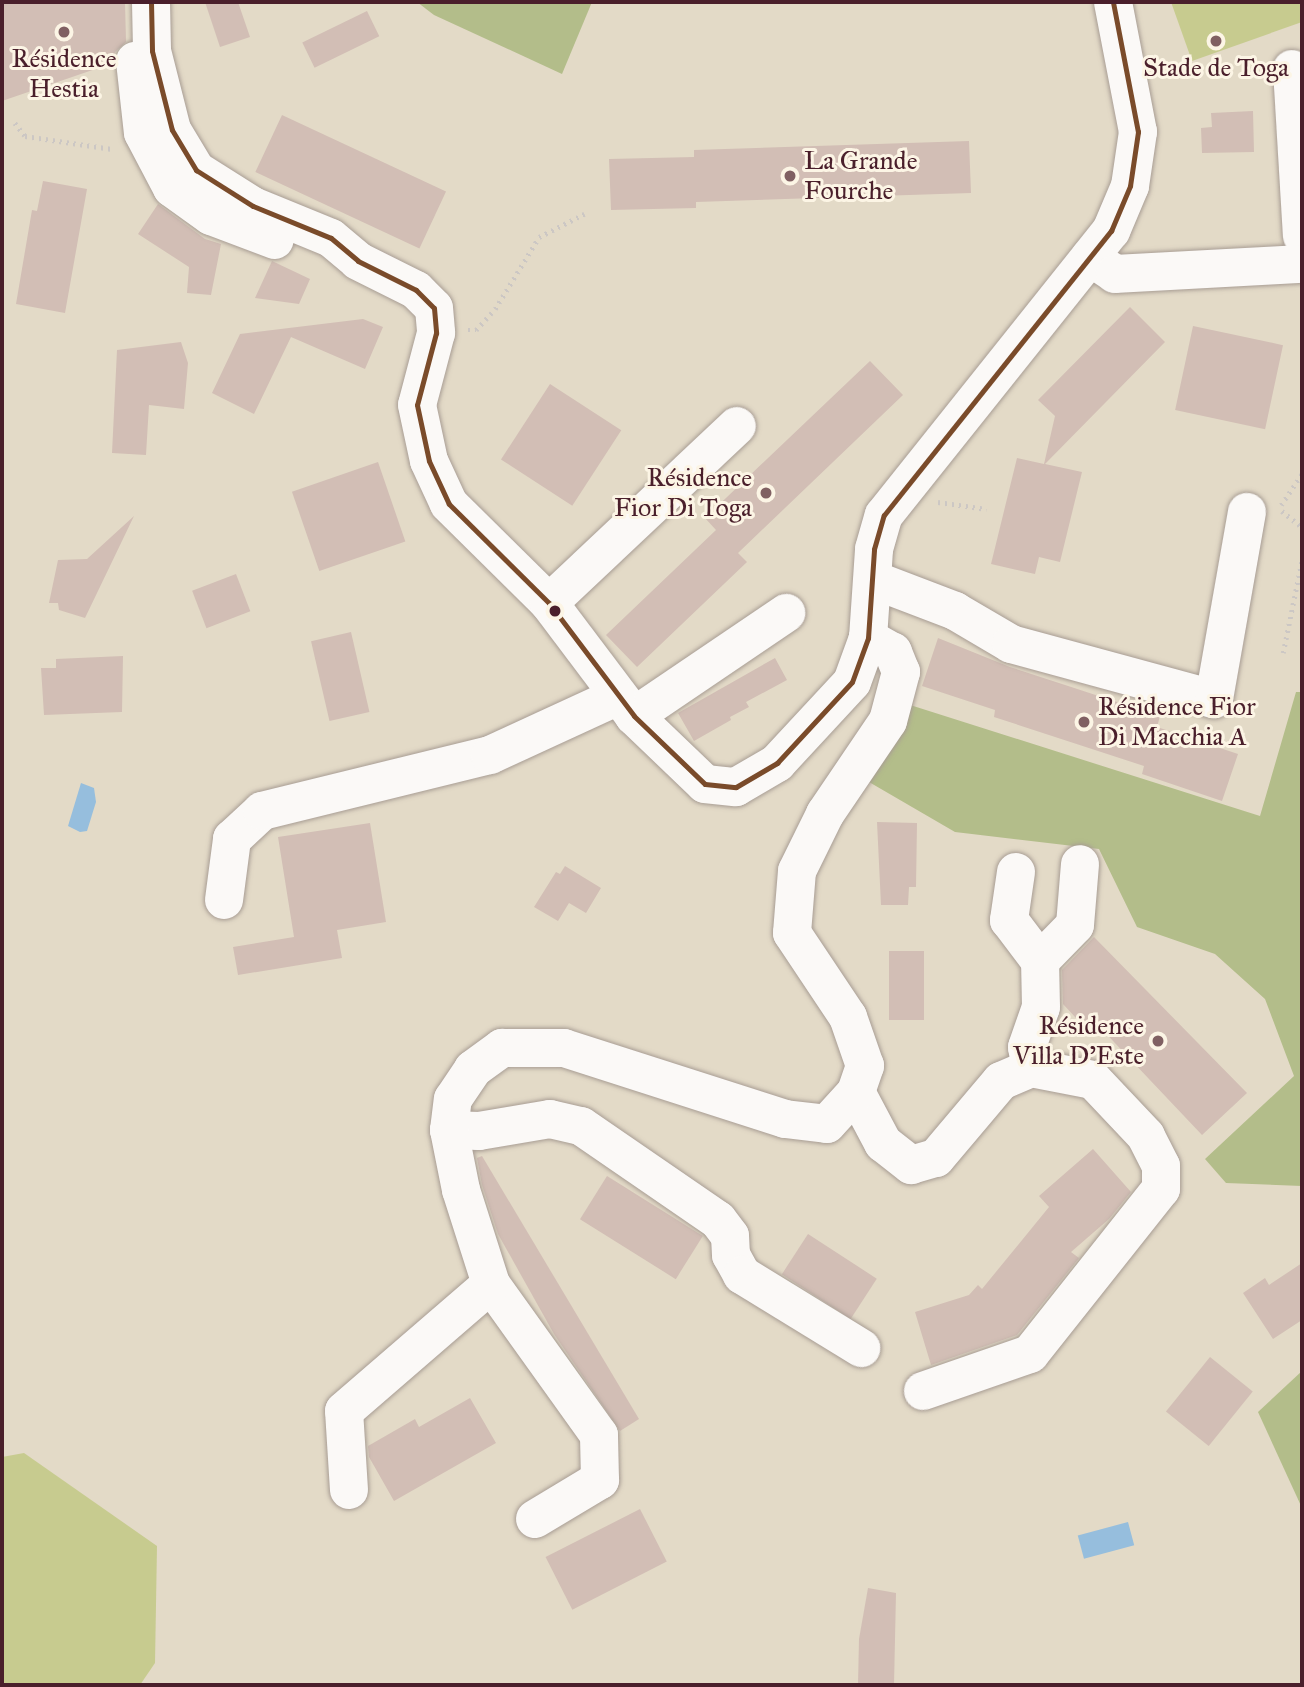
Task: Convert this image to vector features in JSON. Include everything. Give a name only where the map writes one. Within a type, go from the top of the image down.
[{"type":"street","points":[[135,2],[134,82],[143,133],[172,188],[211,216],[320,258],[358,261]]},
{"type":"street","points":[[151,2],[152,51],[172,130],[196,170],[253,206],[331,237],[358,261],[415,290],[434,308],[436,333],[417,405],[429,461],[449,504],[550,603],[625,707],[705,784],[736,787],[777,763],[852,682],[868,638],[874,549],[884,515],[1111,230],[1130,186],[1138,132],[1113,2]]},
{"type":"street","points":[[1292,69],[1302,236]]},
{"type":"street","points":[[1090,257],[1115,274],[1302,264]]},
{"type":"street","points":[[550,603],[737,426]]},
{"type":"street","points":[[874,580],[955,611],[1011,643],[1214,699],[1263,510]]},
{"type":"street","points":[[224,900],[232,839],[262,811],[490,755],[625,707],[786,613]]},
{"type":"street","points":[[535,1520],[600,1480],[599,1435],[491,1283],[461,1189],[449,1130],[453,1099],[473,1069],[502,1048],[564,1048],[785,1119],[827,1124],[856,1092],[865,1066],[848,1017],[792,933],[797,871],[825,814],[888,721],[901,672],[892,652],[868,638]]},
{"type":"street","points":[[1040,961],[1075,925],[1080,864]]},
{"type":"street","points":[[1016,872],[1009,920],[1040,961],[1041,1007],[1027,1047],[1031,1068]]},
{"type":"street","points":[[856,1092],[883,1143],[911,1165],[936,1158],[1001,1081],[1031,1068],[1093,1080],[1146,1136],[1161,1166],[1161,1189],[1030,1354],[923,1391]]},
{"type":"street","points":[[449,1130],[479,1131],[550,1118],[581,1126],[718,1220],[730,1236],[731,1255],[742,1275],[861,1348]]},
{"type":"street","points":[[349,1490],[344,1411],[491,1283]]},
{"type":"path","points":[[15,123],[25,136],[156,156]]},
{"type":"path","points":[[436,333],[476,330],[495,309],[539,237],[584,214]]},
{"type":"path","points":[[899,496],[987,509]]},
{"type":"path","points":[[1263,510],[1302,527]]},
{"type":"path","points":[[1283,653],[1302,561]]},
{"type":"green space","points":[[417,2],[592,2],[562,74],[434,15]]},
{"type":"green space","name":"Stade de Toga","points":[[1171,2],[1302,2],[1302,22],[1192,61]]},
{"type":"green space","points":[[1296,692],[1302,692],[1302,1186],[1226,1183],[1205,1159],[1294,1076],[1265,999],[1215,954],[1137,927],[1099,849],[955,832],[869,782],[907,704],[1260,816]]},
{"type":"green space","points":[[1302,1371],[1302,1508],[1258,1412]]},
{"type":"green space","points":[[24,1453],[157,1546],[155,1663],[140,1685],[2,1685],[2,1457]]},
{"type":"water","points":[[81,783],[94,788],[96,802],[87,831],[80,832],[68,826]]},
{"type":"water","points":[[1128,1522],[1134,1545],[1084,1559],[1078,1535]]},
{"type":"building","name":"Résidence Hestia","points":[[2,2],[125,2],[126,42],[115,52],[113,63],[2,101]]},
{"type":"building","points":[[205,2],[238,2],[250,37],[220,47]]},
{"type":"building","points":[[367,11],[379,36],[315,68],[302,43]]},
{"type":"building","points":[[1253,111],[1254,152],[1202,153],[1201,128],[1212,127],[1211,113]]},
{"type":"building","points":[[282,115],[446,191],[419,249],[255,172]]},
{"type":"building","name":"La Grande Fourche","points":[[969,141],[971,193],[696,202],[696,208],[611,210],[609,159],[694,157],[694,150]]},
{"type":"building","points":[[43,181],[87,189],[65,313],[16,304],[32,210],[37,211]]},
{"type":"building","points":[[158,204],[205,239],[221,244],[211,295],[187,293],[189,267],[138,234]]},
{"type":"building","points":[[272,261],[310,279],[299,304],[255,298]]},
{"type":"building","points":[[1130,307],[1165,342],[1045,464],[1082,472],[1060,562],[1039,557],[1035,574],[991,564],[1017,458],[1044,464],[1055,416],[1038,400]]},
{"type":"building","points":[[363,319],[383,327],[365,369],[291,337],[254,414],[212,393],[240,334]]},
{"type":"building","points":[[1193,326],[1283,345],[1265,429],[1175,410]]},
{"type":"building","points":[[181,342],[188,363],[184,409],[149,405],[146,455],[112,453],[117,350]]},
{"type":"building","name":"Résidence Fior Di Toga","points":[[870,361],[903,395],[738,553],[747,562],[637,667],[606,635],[716,530],[705,518]]},
{"type":"building","name":"Résidence Fior Di Toga","points":[[550,384],[621,430],[572,506],[501,459]]},
{"type":"building","points":[[378,462],[405,541],[319,571],[292,492]]},
{"type":"building","points":[[134,516],[85,618],[59,610],[58,603],[49,603],[58,560],[87,559]]},
{"type":"building","points":[[236,574],[250,611],[206,628],[192,591]]},
{"type":"building","points":[[351,632],[369,712],[329,721],[311,641]]},
{"type":"building","name":"Résidence Fior Di Macchia A","points":[[938,638],[1010,667],[1160,716],[1157,727],[1238,754],[1222,801],[1142,774],[1144,766],[994,717],[995,710],[922,686]]},
{"type":"building","points":[[123,656],[122,712],[44,715],[41,668],[56,668],[56,659]]},
{"type":"building","points":[[775,658],[787,680],[746,702],[749,707],[694,741],[678,713]]},
{"type":"building","points":[[877,822],[917,823],[916,887],[909,887],[908,905],[881,905]]},
{"type":"building","points":[[370,823],[386,922],[337,930],[342,958],[238,975],[233,947],[294,937],[278,837]]},
{"type":"building","points":[[565,866],[601,888],[586,913],[569,903],[558,921],[534,907],[556,872],[560,874]]},
{"type":"building","name":"Résidence Villa D'Este","points":[[1094,937],[1247,1093],[1202,1135],[1096,1023],[1088,1031],[1063,1004],[1062,970]]},
{"type":"building","points":[[889,951],[924,951],[924,1020],[889,1020]]},
{"type":"building","points":[[1093,1149],[1131,1192],[1109,1219],[1071,1252],[1079,1258],[1017,1335],[931,1365],[915,1312],[969,1295],[978,1285],[982,1289],[1049,1207],[1039,1196]]},
{"type":"building","points":[[482,1156],[639,1419],[620,1431],[554,1334],[498,1234],[482,1185],[477,1158]]},
{"type":"building","points":[[607,1176],[703,1236],[676,1279],[580,1219]]},
{"type":"building","points":[[808,1234],[877,1279],[851,1319],[782,1274]]},
{"type":"building","points":[[1302,1263],[1302,1320],[1273,1339],[1243,1293],[1265,1278],[1269,1285]]},
{"type":"building","points":[[1210,1357],[1253,1392],[1209,1446],[1166,1411]]},
{"type":"building","points":[[470,1398],[496,1443],[394,1501],[369,1457],[368,1446],[415,1419],[419,1427]]},
{"type":"building","points":[[640,1509],[667,1562],[572,1610],[546,1557]]},
{"type":"building","points":[[868,1588],[896,1593],[894,1685],[858,1685],[859,1639]]},
{"type":"transit line","points":[[151,2],[152,51],[172,130],[196,170],[253,206],[331,238],[358,261],[416,290],[434,308],[436,333],[417,405],[429,461],[449,504],[549,603],[634,716],[705,784],[736,787],[777,763],[852,682],[868,638],[874,549],[884,515],[1111,231],[1130,186],[1138,132],[1113,2]]},
{"type":"place","name":"Résidence Hestia","points":[[64,32]]},
{"type":"place","name":"Stade de Toga","points":[[1216,41]]},
{"type":"place","name":"La Grande Fourche","points":[[790,176]]},
{"type":"place","name":"Résidence Fior Di Toga","points":[[766,493]]},
{"type":"place","name":"Résidence Fior Di Macchia A","points":[[1084,722]]},
{"type":"place","name":"Résidence Villa D'Este","points":[[1158,1041]]}]
